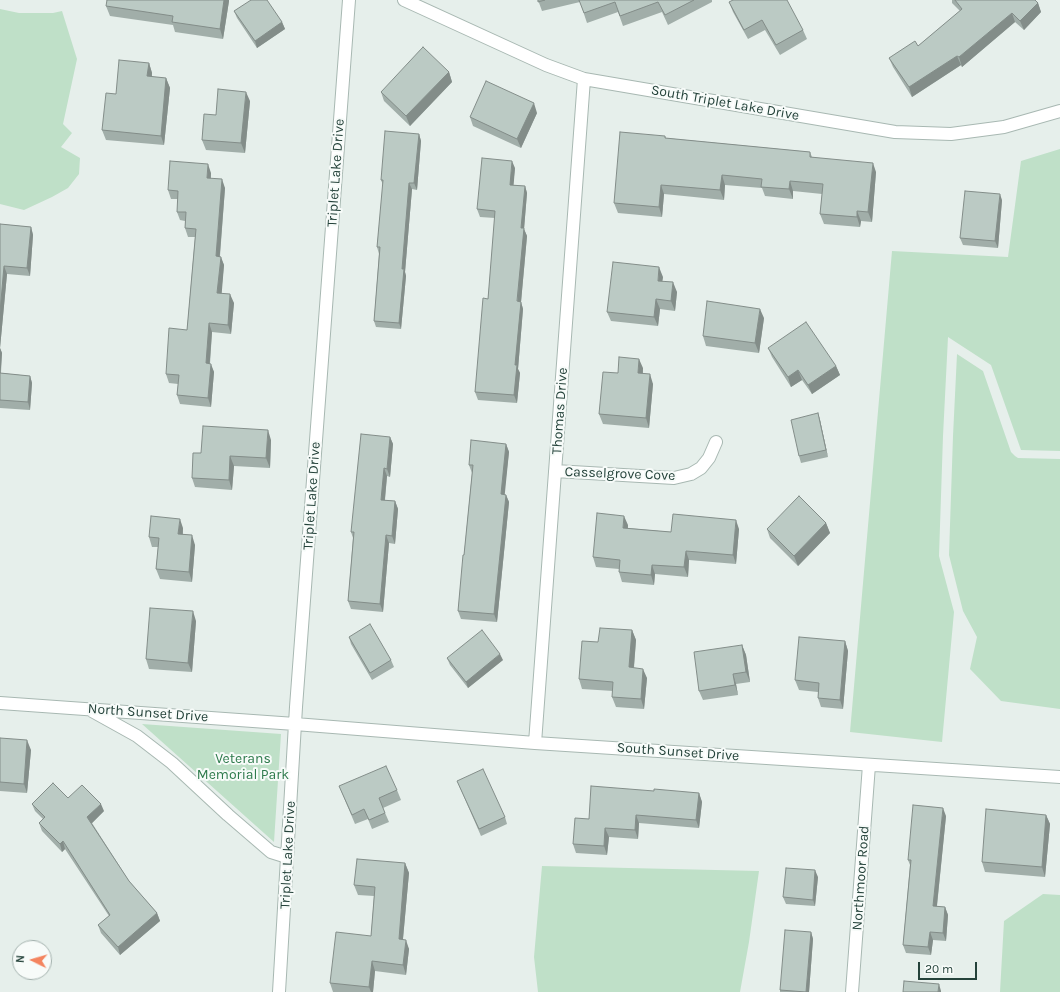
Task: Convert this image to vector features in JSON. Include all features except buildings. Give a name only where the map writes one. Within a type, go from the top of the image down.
[{"type":"street","name":"Triplet Lake Drive","points":[[280,992],[295,724],[349,0]]},
{"type":"street","name":"South Triplet Lake Drive","points":[[404,0],[546,66],[584,79],[895,132],[951,134],[1004,127],[1060,111]]},
{"type":"street","name":"Thomas Drive","points":[[535,743],[584,79]]},
{"type":"street","name":"Casselgrove Cove","points":[[555,471],[674,478],[691,474],[701,468],[709,458],[716,442]]},
{"type":"street","name":"North Sunset Drive","points":[[0,703],[295,724]]},
{"type":"street","points":[[89,709],[137,736],[172,763],[228,815],[271,852],[287,857]]},
{"type":"street","name":"South Sunset Drive","points":[[295,724],[535,743],[1060,777]]},
{"type":"street","name":"Northmoor Road","points":[[852,992],[870,765]]},
{"type":"green space","points":[[0,9],[19,13],[53,13],[62,11],[77,59],[63,124],[72,133],[61,147],[80,158],[79,174],[68,188],[24,210],[0,204]]},
{"type":"green space","points":[[1060,149],[1060,451],[1021,450],[991,365],[948,337],[939,556],[954,612],[942,742],[850,732],[892,251],[1008,257],[1021,161]]},
{"type":"green space","points":[[957,354],[983,371],[1011,452],[1018,458],[1060,459],[1060,709],[1001,701],[970,669],[977,637],[963,611],[949,555]]},
{"type":"green space","name":"Veterans Memorial Park","points":[[142,724],[281,734],[274,842]]},
{"type":"green space","points":[[542,866],[759,871],[740,992],[538,992],[534,957]]},
{"type":"green space","points":[[1043,894],[1060,895],[1060,992],[1000,992],[1004,921]]}]
